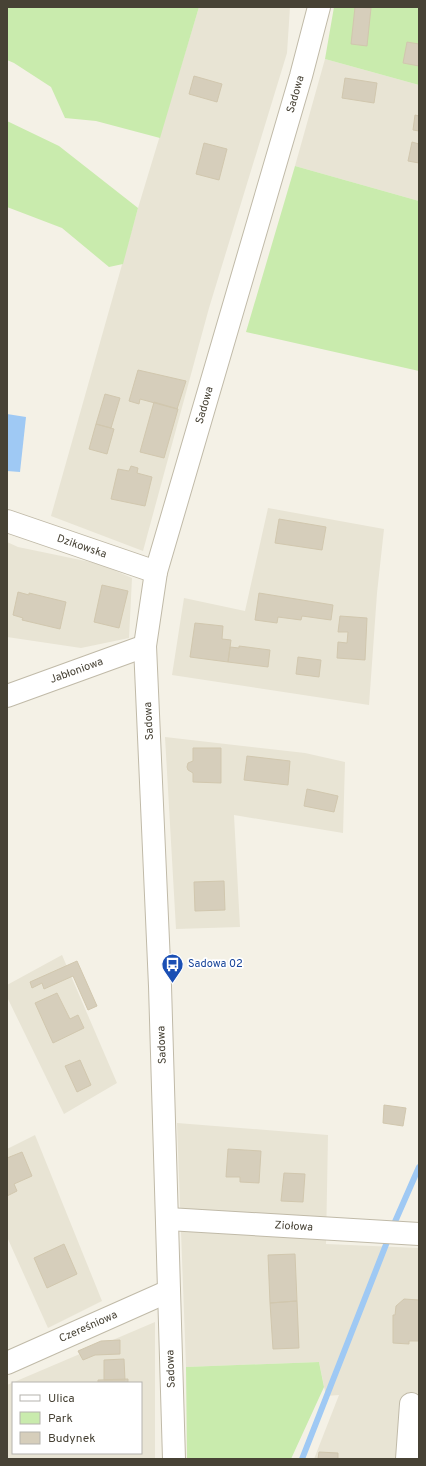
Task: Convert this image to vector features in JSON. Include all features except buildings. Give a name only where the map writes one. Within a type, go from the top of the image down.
[{"type":"street","name":"Sadowa","points":[[174,1459],[160,978],[145,646],[156,572],[296,92],[319,7]]},
{"type":"street","name":"Dzikowska","points":[[7,521],[156,572]]},
{"type":"street","name":"Jabłoniowa","points":[[7,696],[145,646]]},
{"type":"street","name":"Ziołowa","points":[[168,1219],[419,1234]]},
{"type":"street","name":"Czereśniowa","points":[[7,1363],[169,1291]]},
{"type":"street","points":[[407,1459],[411,1404]]},
{"type":"shaded area","points":[[199,7],[290,7],[287,53],[209,308],[143,551],[51,516],[138,208]]},
{"type":"shaded area","points":[[325,59],[419,85],[419,201],[295,166]]},
{"type":"shaded area","points":[[268,508],[384,529],[377,593],[369,705],[172,675],[184,598],[245,611]]},
{"type":"shaded area","points":[[7,542],[18,547],[100,564],[132,578],[129,638],[81,648],[7,637]]},
{"type":"shaded area","points":[[165,737],[305,753],[345,762],[343,833],[234,815],[240,927],[176,929]]},
{"type":"shaded area","points":[[62,955],[117,1083],[64,1114],[7,997],[7,985]]},
{"type":"shaded area","points":[[177,1123],[328,1135],[326,1244],[419,1248],[419,1459],[314,1459],[339,1395],[326,1396],[319,1362],[186,1367]]},
{"type":"shaded area","points":[[35,1135],[102,1301],[48,1328],[7,1237],[7,1149]]},
{"type":"shaded area","points":[[155,1322],[155,1459],[7,1459],[7,1385],[12,1383],[12,1454],[142,1454],[142,1382],[14,1382]]},
{"type":"green space","points":[[7,7],[199,7],[160,138],[96,121],[65,118],[51,87],[7,60]]},
{"type":"green space","points":[[334,7],[419,7],[419,85],[325,59]]},
{"type":"green space","points":[[7,121],[59,146],[138,208],[123,264],[109,267],[62,228],[7,207]]},
{"type":"green space","points":[[295,166],[419,201],[419,371],[246,332]]},
{"type":"green space","points":[[319,1362],[324,1387],[291,1459],[187,1459],[186,1367]]},
{"type":"water","points":[[7,414],[26,417],[20,472],[7,471]]},
{"type":"waterway","points":[[394,1224],[419,1167]]},
{"type":"waterway","points":[[302,1459],[387,1242]]},
{"type":"place","name":"Sadowa 02","points":[[172,984]]}]
